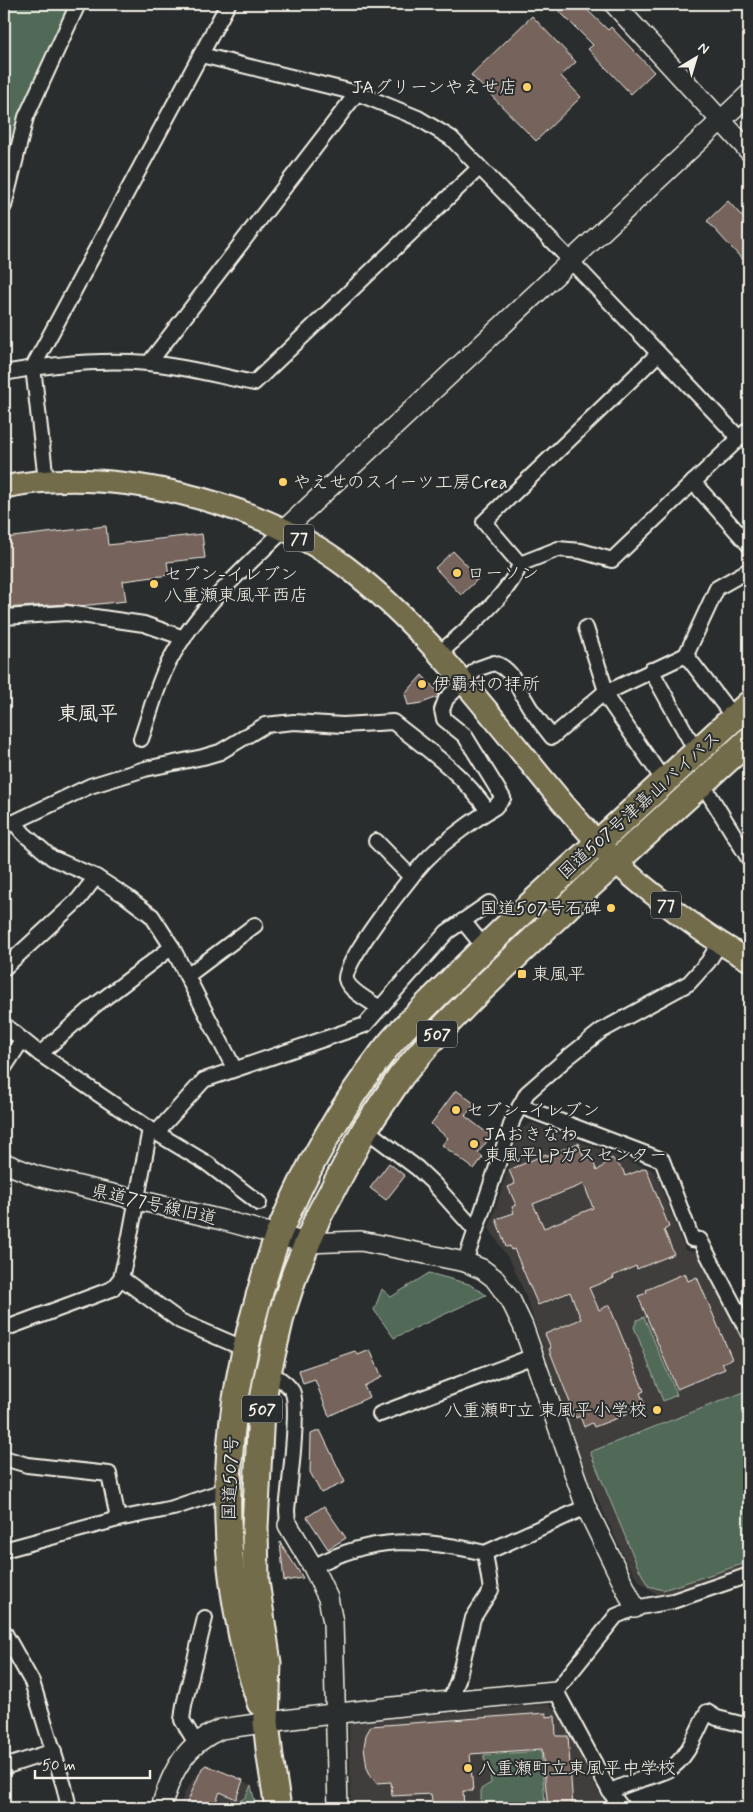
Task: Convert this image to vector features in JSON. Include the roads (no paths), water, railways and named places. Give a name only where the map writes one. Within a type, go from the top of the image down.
[{"type":"highway","name":"国道507号津嘉山バイパス","points":[[278,1236],[315,1157],[339,1115],[385,1050],[484,947],[742,711]]},
{"type":"highway","name":"国道507号津嘉山バイパス","points":[[306,1243],[330,1192],[364,1129],[401,1076],[434,1037],[472,998],[616,862],[749,740]]},
{"type":"highway","name":"国道507号","points":[[266,1722],[249,1667],[238,1615],[232,1568],[228,1489],[233,1413],[245,1349],[254,1311],[278,1236]]},
{"type":"highway","name":"国道507号","points":[[278,1808],[266,1722],[268,1663],[256,1581],[255,1527],[261,1411],[268,1371],[282,1313],[306,1243]]},
{"type":"main road","name":"77","points":[[4,487],[46,480],[99,481],[146,486],[196,497],[242,512],[315,546],[350,570],[398,611],[439,654],[464,681],[578,820],[616,862],[648,891],[719,944],[749,960]]},
{"type":"street","points":[[4,206],[26,117],[78,4]]},
{"type":"street","points":[[46,480],[33,367],[228,4]]},
{"type":"street","points":[[614,4],[720,122],[749,151]]},
{"type":"street","points":[[201,55],[356,93],[418,118],[451,138],[571,261],[658,354],[744,434],[612,560],[582,551],[558,549],[520,564],[515,577],[483,614],[439,654]]},
{"type":"street","points":[[149,363],[356,93]]},
{"type":"street","points":[[141,739],[165,670],[184,638],[245,567],[749,94]]},
{"type":"street","points":[[4,373],[33,367],[81,362],[149,363],[254,383],[480,168]]},
{"type":"street","points":[[520,564],[484,522],[658,354]]},
{"type":"street","points":[[693,482],[749,545]]},
{"type":"street","points":[[380,1008],[352,988],[346,979],[346,970],[370,932],[428,857],[488,811],[496,807],[503,798],[465,736],[444,720],[442,710],[446,700],[477,669],[494,663],[502,665],[508,670],[518,685],[525,701],[552,736],[606,691],[686,655],[717,588],[749,570]]},
{"type":"street","points":[[4,617],[67,613],[144,624],[184,638]]},
{"type":"street","points":[[586,628],[609,701],[664,781]]},
{"type":"street","points":[[686,655],[742,711]]},
{"type":"street","points":[[651,670],[697,753]]},
{"type":"street","points":[[9,824],[90,786],[144,769],[220,752],[265,725],[294,722],[343,725],[393,722],[451,767],[488,811]]},
{"type":"street","points":[[702,783],[749,859]]},
{"type":"street","points":[[9,824],[52,858],[96,877],[152,916],[172,947],[234,1068]]},
{"type":"street","points":[[376,841],[411,877]]},
{"type":"street","points":[[4,968],[78,900],[96,877]]},
{"type":"street","points":[[4,1329],[112,1289],[121,1278],[153,1131],[204,1080],[234,1068],[365,1025],[447,932],[489,903]]},
{"type":"street","points":[[463,921],[484,947]]},
{"type":"street","points":[[187,976],[255,925]]},
{"type":"street","points":[[465,1262],[513,1119],[527,1093],[600,1031],[689,983],[708,962],[719,944]]},
{"type":"street","points":[[40,1054],[94,1006],[172,947]]},
{"type":"street","points":[[4,1024],[40,1054],[153,1131],[208,1164],[259,1202]]},
{"type":"street","points":[[4,1068],[22,1040]]},
{"type":"street","points":[[520,1106],[662,1160],[692,1239],[700,1240],[749,1334]]},
{"type":"street","points":[[364,1129],[433,1183],[475,1230]]},
{"type":"street","name":"県道77号線旧道","points":[[4,1163],[36,1176],[306,1243],[361,1241],[465,1262],[482,1269],[501,1285],[523,1326],[586,1508],[635,1608]]},
{"type":"street","points":[[121,1278],[180,1321],[245,1349]]},
{"type":"street","points":[[380,1414],[534,1356]]},
{"type":"street","points":[[268,1371],[292,1391],[296,1408],[287,1510],[288,1525],[313,1567],[328,1598],[333,1622],[338,1808]]},
{"type":"street","points":[[4,1458],[27,1466],[109,1474],[118,1519]]},
{"type":"street","points":[[4,1550],[118,1519],[173,1508],[228,1489]]},
{"type":"street","points":[[313,1567],[347,1552],[370,1545],[413,1541],[455,1546],[485,1553],[586,1508]]},
{"type":"street","points":[[450,1701],[458,1680],[473,1618],[491,1590],[485,1553]]},
{"type":"street","points":[[161,1808],[168,1785],[176,1769],[196,1743],[222,1729],[266,1722],[450,1701],[556,1691],[616,1616],[635,1608],[673,1601],[749,1575]]},
{"type":"street","points":[[196,1743],[182,1720],[204,1618]]},
{"type":"street","points":[[4,1632],[32,1682],[54,1751],[69,1808]]},
{"type":"street","points":[[556,1691],[610,1792],[622,1808]]},
{"type":"street","points":[[610,1792],[621,1786],[668,1770],[676,1764],[690,1746],[707,1712],[716,1718],[749,1726]]},
{"type":"street","points":[[4,1767],[54,1751]]},
{"type":"place","name":"JAグリーンやえせ店","points":[[527,87]]},
{"type":"place","name":"やえせのスイーツ工房Crea","points":[[283,482]]},
{"type":"place","name":"ローソン","points":[[457,573]]},
{"type":"place","name":"セブン-イレブン 八重瀬東風平西店","points":[[154,584]]},
{"type":"place","name":"伊覇村の拝所","points":[[422,684]]},
{"type":"place","name":"国道507号石碑","points":[[611,908]]},
{"type":"place","name":"東風平","points":[[522,974]]},
{"type":"place","name":"セブン-イレブン","points":[[456,1110]]},
{"type":"place","name":"JAおきなわ 東風平LPガスセンター","points":[[474,1144]]},
{"type":"place","name":"八重瀬町立 東風平小学校","points":[[657,1410]]},
{"type":"place","name":"八重瀬町立東風平中学校","points":[[468,1768]]},
{"type":"district","name":"東風平","points":[[88,713]]}]
